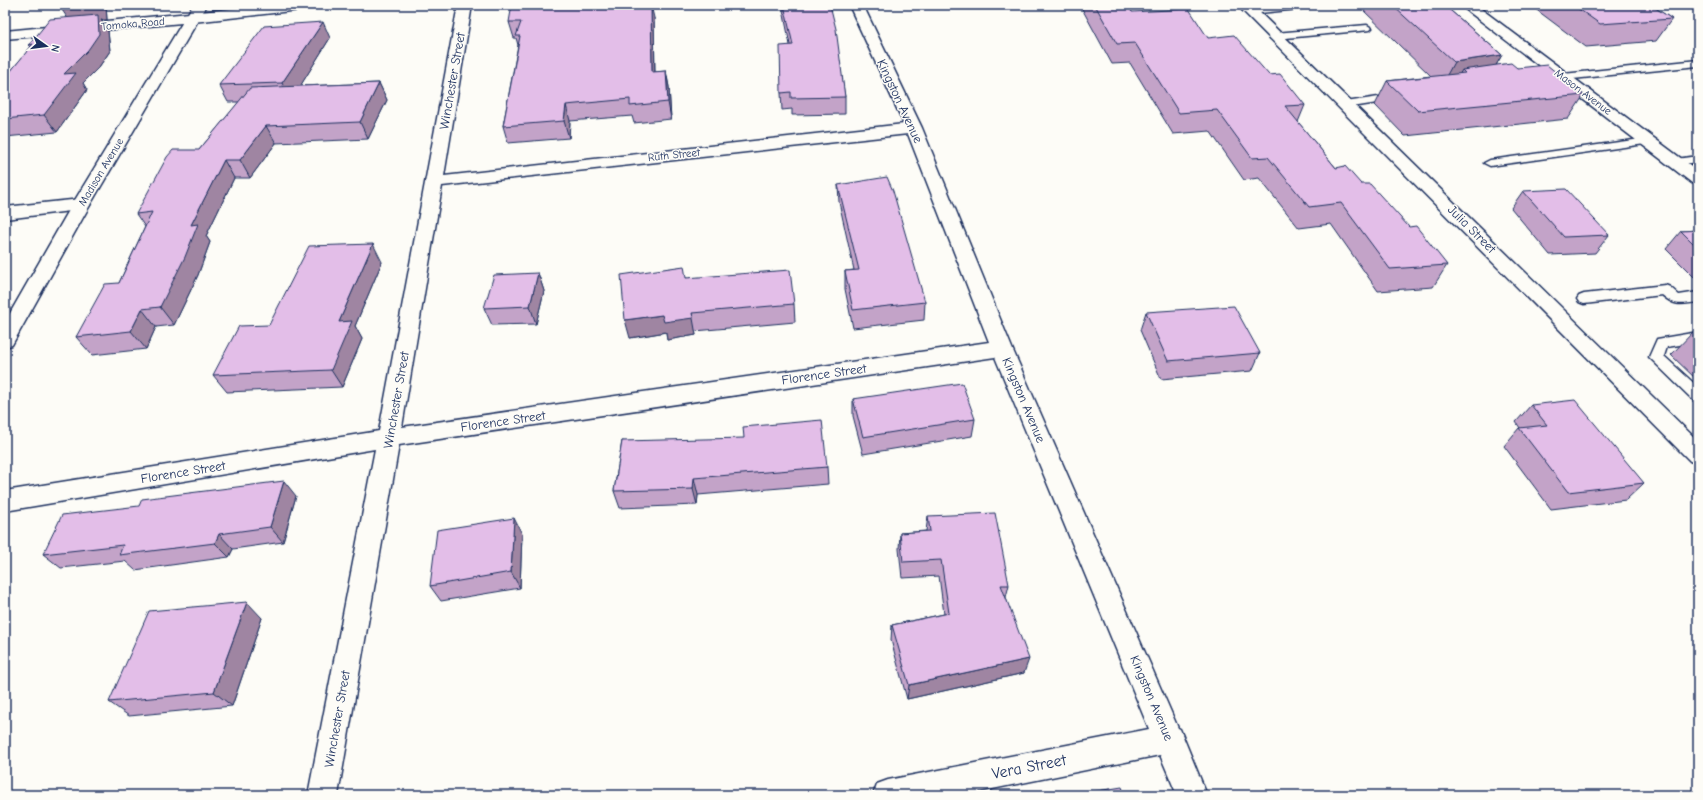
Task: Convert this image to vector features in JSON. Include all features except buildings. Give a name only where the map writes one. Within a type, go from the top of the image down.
[{"type":"street","name":"Tomoka Road","points":[[5,35],[197,12],[309,5]]},
{"type":"street","name":"Winchester Street","points":[[323,795],[389,438],[465,5]]},
{"type":"street","name":"Kingston Avenue","points":[[856,5],[914,128],[1002,348],[1170,739],[1192,795]]},
{"type":"street","name":"Mason Avenue","points":[[1471,5],[1560,75],[1698,178]]},
{"type":"street","name":"Julia Street","points":[[1247,8],[1698,455]]},
{"type":"street","name":"Madison Avenue","points":[[5,340],[82,205],[197,12]]},
{"type":"street","name":"Ruth Street","points":[[434,182],[914,128]]},
{"type":"street","points":[[5,213],[82,205]]},
{"type":"street","name":"Florence Street","points":[[5,501],[389,438],[1002,348]]},
{"type":"street","name":"Vera Street","points":[[888,795],[1170,739]]},
{"type":"lane","points":[[1247,8],[1308,5]]},
{"type":"lane","points":[[1275,36],[1367,28]]},
{"type":"lane","points":[[1541,75],[1560,75],[1698,63]]},
{"type":"lane","points":[[1346,105],[1408,96]]},
{"type":"lane","points":[[1490,163],[1648,141]]},
{"type":"lane","points":[[1676,162],[1698,159]]},
{"type":"lane","points":[[1584,299],[1665,290],[1676,300],[1698,297]]},
{"type":"lane","points":[[1698,337],[1662,343],[1656,357],[1698,396]]}]
